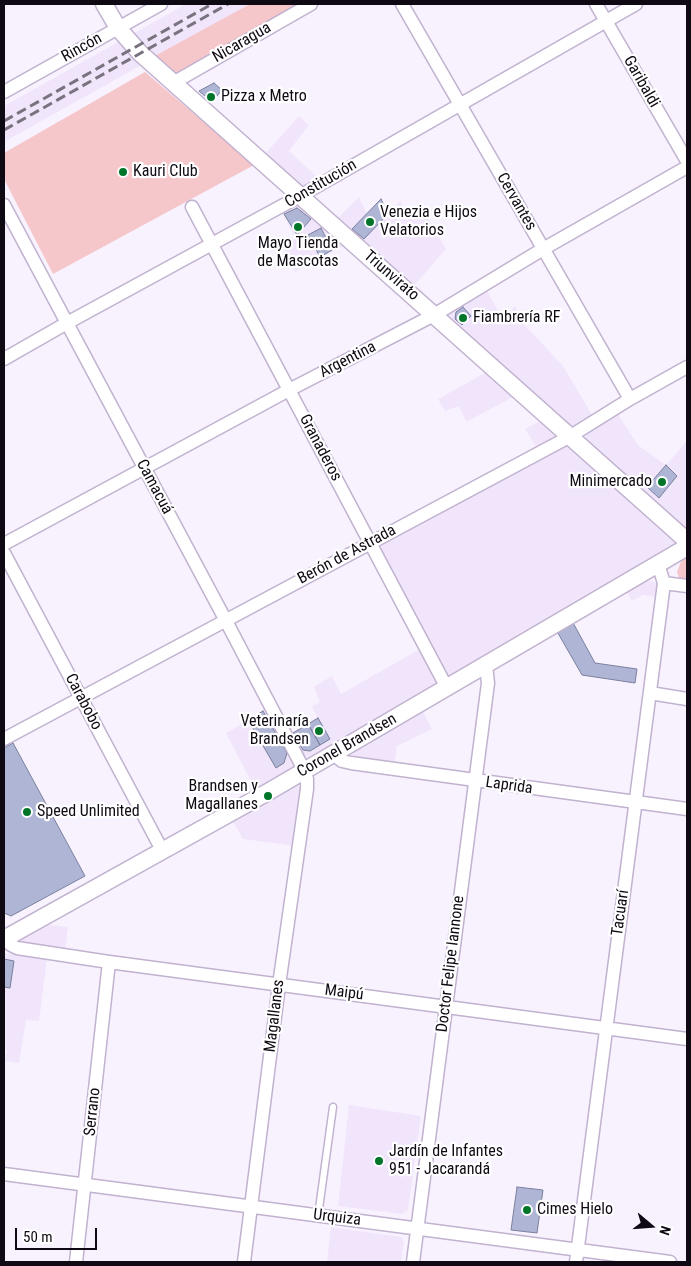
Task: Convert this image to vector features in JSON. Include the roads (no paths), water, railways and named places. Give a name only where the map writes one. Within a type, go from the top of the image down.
[{"type":"street","name":"Triunvirato","points":[[104,4],[118,28],[134,47],[173,83],[687,541]]},
{"type":"street","name":"Rincón","points":[[4,92],[161,4]]},
{"type":"street","name":"Nicaragua","points":[[173,83],[311,4]]},
{"type":"street","name":"Cervantes","points":[[402,4],[630,399]]},
{"type":"street","name":"Garibaldi","points":[[596,4],[687,161]]},
{"type":"street","name":"Constitución","points":[[4,360],[67,323],[212,246],[636,4]]},
{"type":"street","name":"Argentina","points":[[4,544],[289,390],[434,315],[543,249],[687,167]]},
{"type":"street","name":"Camacuá","points":[[4,205],[304,770]]},
{"type":"street","name":"Granaderos","points":[[192,207],[447,688]]},
{"type":"street","name":"Berón de Astrada","points":[[4,738],[569,437],[630,399],[687,367]]},
{"type":"street","name":"Coronel Brandsen","points":[[4,939],[333,754],[687,547]]},
{"type":"street","name":"Carabobo","points":[[4,554],[162,850]]},
{"type":"street","name":"Tacuarí","points":[[577,1256],[605,1027],[664,583],[658,564]]},
{"type":"street","points":[[664,583],[687,586]]},
{"type":"street","name":"Doctor Felipe Iannone","points":[[413,1262],[488,683],[486,666]]},
{"type":"street","points":[[650,693],[687,699]]},
{"type":"street","name":"Laprida","points":[[333,754],[351,763],[687,809]]},
{"type":"street","name":"Magallanes","points":[[244,1262],[279,985],[307,789],[304,770]]},
{"type":"street","name":"Maipú","points":[[4,939],[11,946],[17,948],[109,962],[687,1039]]},
{"type":"street","name":"Serrano","points":[[76,1262],[109,962]]},
{"type":"street","name":"Urquiza","points":[[4,1174],[417,1228],[577,1256],[670,1262]]},
{"type":"lane","points":[[318,1216],[333,1107]]},
{"type":"railway","points":[[4,121],[212,4]]},
{"type":"railway","points":[[4,130],[228,4]]},
{"type":"place","name":"Pizza x Metro","points":[[211,97]]},
{"type":"place","name":"Kauri Club","points":[[123,172]]},
{"type":"place","name":"Venezia e Hijos Velatorios","points":[[370,222]]},
{"type":"place","name":"Mayo Tienda de Mascotas","points":[[298,227]]},
{"type":"place","name":"Fiambrería RF","points":[[463,318]]},
{"type":"place","name":"Minimercado","points":[[662,482]]},
{"type":"place","name":"Veterinaría Brandsen","points":[[319,731]]},
{"type":"place","name":"Brandsen y Magallanes","points":[[268,796]]},
{"type":"place","name":"Speed Unlimited","points":[[27,812]]},
{"type":"place","name":"Jardín de Infantes 951 - Jacarandá","points":[[379,1161]]},
{"type":"place","name":"Cimes Hielo","points":[[527,1210]]}]
